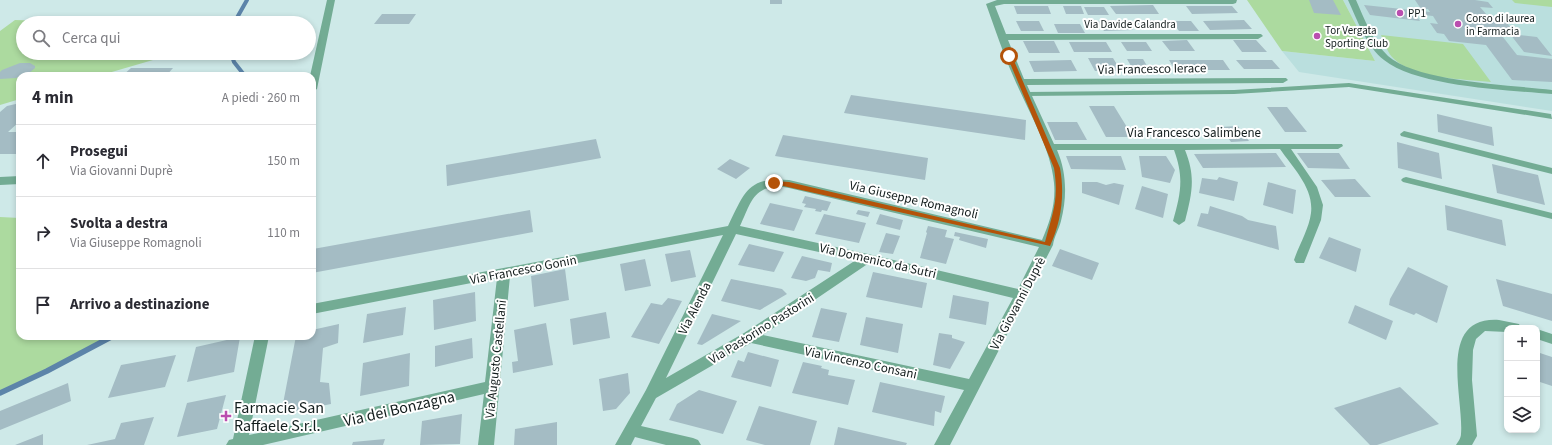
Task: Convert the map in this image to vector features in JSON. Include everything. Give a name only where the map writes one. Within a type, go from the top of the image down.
[{"type":"street","points":[[315,72],[331,0]]},
{"type":"street","points":[[1034,1],[1233,1]]},
{"type":"street","name":"Via Giovanni Duprè","points":[[942,445],[1047,245],[1057,214],[1060,188],[1057,168],[1050,147],[1026,94],[990,6],[990,4],[995,2],[1034,1]]},
{"type":"street","name":"Via Davide Calandra","points":[[1002,37],[1258,36]]},
{"type":"street","name":"Via Francesco Ierace","points":[[1021,82],[1282,80]]},
{"type":"street","points":[[1178,146],[1186,166],[1188,181],[1179,221]]},
{"type":"street","points":[[1283,146],[1311,187],[1317,201],[1317,214],[1300,260]]},
{"type":"street","name":"Via Francesco Salimbene","points":[[1050,147],[1338,146]]},
{"type":"street","points":[[0,180],[16,180]]},
{"type":"street","name":"Via Giuseppe Romagnoli","points":[[774,183],[789,184],[1047,245]]},
{"type":"street","name":"Via Alenda","points":[[623,445],[651,394],[750,193],[761,185],[774,183]]},
{"type":"street","name":"Via Domenico da Sutri","points":[[733,229],[868,258],[1022,295]]},
{"type":"street","name":"Via Francesco Gonin","points":[[316,308],[733,229]]},
{"type":"street","name":"Via Pastorino Pastorini","points":[[651,394],[749,337],[868,258]]},
{"type":"street","name":"Via Augusto Castellani","points":[[486,445],[504,272]]},
{"type":"street","points":[[1464,445],[1469,436],[1464,365],[1470,335],[1476,329],[1484,326],[1504,327]]},
{"type":"street","points":[[1540,335],[1552,339]]},
{"type":"street","name":"Via Vincenzo Consani","points":[[749,337],[972,386]]},
{"type":"street","points":[[238,445],[261,340]]},
{"type":"street","name":"Via dei Bonzagna","points":[[238,445],[493,386]]},
{"type":"street","points":[[632,430],[693,445]]},
{"type":"lane","points":[[1352,0],[1379,50],[1386,58],[1401,68],[1434,77],[1552,92]]},
{"type":"lane","points":[[1026,94],[1234,92],[1349,85],[1552,118]]},
{"type":"lane","points":[[1404,134],[1552,171]]},
{"type":"lane","points":[[1406,180],[1552,216]]},
{"type":"shaded area","points":[[1343,0],[1552,0],[1552,111],[1299,72],[1282,51],[1375,61]]},
{"type":"green space","name":"Tor Vergata Sporting Club","points":[[1247,0],[1343,0],[1375,61],[1282,51]]},
{"type":"green space","points":[[1512,0],[1552,0],[1552,7],[1515,3]]},
{"type":"green space","points":[[16,20],[16,60],[153,60],[112,72],[16,72],[16,100],[0,105],[0,31]]},
{"type":"green space","points":[[1381,35],[1463,44],[1491,82],[1440,77],[1414,71],[1403,66],[1392,57],[1386,48]]},
{"type":"green space","points":[[0,217],[16,218],[16,340],[105,340],[47,371],[0,393]]},
{"type":"building","points":[[770,0],[782,0],[782,4],[770,4]]},
{"type":"building","points":[[1309,0],[1333,0],[1341,15],[1314,13]]},
{"type":"building","points":[[1415,0],[1475,0],[1488,2],[1493,8],[1480,7],[1487,15],[1502,17],[1515,33],[1499,32],[1517,55],[1552,59],[1552,82],[1512,80],[1486,45],[1449,41],[1444,34],[1437,33],[1430,23],[1438,24],[1433,16],[1415,14],[1420,21],[1370,15],[1364,5],[1430,12],[1428,9],[1421,9]]},
{"type":"building","points":[[1153,5],[1159,14],[1116,14],[1110,6]]},
{"type":"building","points":[[1014,6],[1048,6],[1051,14],[1017,14]]},
{"type":"building","points":[[1063,6],[1081,6],[1084,14],[1066,14]]},
{"type":"building","points":[[1186,6],[1232,6],[1238,13],[1192,14]]},
{"type":"building","points":[[1084,7],[1104,7],[1109,15],[1088,15]]},
{"type":"building","points":[[382,14],[416,14],[409,24],[374,24]]},
{"type":"building","points":[[1126,20],[1133,30],[1104,31],[1097,21]]},
{"type":"building","points":[[1154,20],[1160,29],[1142,29],[1136,21]]},
{"type":"building","points":[[1244,20],[1252,29],[1210,30],[1203,21]]},
{"type":"building","points":[[1016,21],[1039,21],[1044,31],[1021,31]]},
{"type":"building","points":[[1172,21],[1191,21],[1199,31],[1179,31]]},
{"type":"building","points":[[1054,24],[1080,24],[1085,33],[1058,33]]},
{"type":"building","points":[[1510,34],[1537,37],[1552,56],[1524,52]]},
{"type":"building","points":[[1187,40],[1195,51],[1170,51],[1162,41]]},
{"type":"building","points":[[1233,40],[1256,40],[1267,52],[1242,52]]},
{"type":"building","points":[[1023,41],[1054,41],[1060,53],[1029,53]]},
{"type":"building","points":[[1069,42],[1106,42],[1112,52],[1074,52]]},
{"type":"building","points":[[1121,42],[1146,42],[1152,51],[1127,51]]},
{"type":"building","points":[[1088,58],[1113,58],[1121,71],[1095,71]]},
{"type":"building","points":[[1127,59],[1143,59],[1150,71],[1134,71]]},
{"type":"building","points":[[1071,60],[1077,71],[1034,72],[1029,61]]},
{"type":"building","points":[[1169,60],[1223,60],[1230,70],[1175,70]]},
{"type":"building","points":[[1236,60],[1272,60],[1280,69],[1244,69]]},
{"type":"building","points":[[20,63],[30,63],[35,66],[35,68],[30,72],[16,72],[16,78],[0,79],[0,72]]},
{"type":"building","points":[[131,68],[173,68],[170,72],[126,72]]},
{"type":"building","points":[[851,95],[1026,120],[1025,140],[844,113]]},
{"type":"building","points":[[16,104],[16,125],[8,132],[16,132],[16,154],[0,154],[0,112],[7,106]]},
{"type":"building","points":[[1089,106],[1114,106],[1133,137],[1106,137]]},
{"type":"building","points":[[1267,107],[1287,107],[1307,132],[1285,132]]},
{"type":"building","points":[[1437,114],[1492,127],[1494,146],[1438,132]]},
{"type":"building","points":[[1047,122],[1077,122],[1087,140],[1055,140]]},
{"type":"building","points":[[1238,126],[1249,141],[1231,142],[1220,127]]},
{"type":"building","points":[[783,135],[928,158],[925,180],[775,156]]},
{"type":"building","points":[[596,139],[601,158],[447,186],[446,165]]},
{"type":"building","points":[[1397,142],[1439,153],[1442,179],[1398,168]]},
{"type":"building","points":[[1276,153],[1286,167],[1203,168],[1194,154]]},
{"type":"building","points":[[1297,153],[1339,153],[1350,169],[1308,168]]},
{"type":"building","points":[[1066,156],[1121,156],[1126,170],[1071,169]]},
{"type":"building","points":[[1139,156],[1166,156],[1175,170],[1170,183],[1142,177]]},
{"type":"building","points":[[730,159],[750,168],[736,179],[717,169]]},
{"type":"building","points":[[1492,164],[1538,175],[1545,205],[1497,193]]},
{"type":"building","points":[[1219,177],[1238,182],[1234,201],[1199,193],[1202,178],[1217,180]]},
{"type":"building","points":[[1355,179],[1371,197],[1335,197],[1321,180]]},
{"type":"building","points":[[1082,182],[1097,182],[1106,185],[1114,183],[1124,185],[1119,205],[1082,193]]},
{"type":"building","points":[[1268,182],[1296,190],[1293,214],[1263,205]]},
{"type":"building","points":[[1142,186],[1168,194],[1163,218],[1135,209]]},
{"type":"building","points":[[805,196],[831,202],[827,211],[815,211],[816,209],[804,207],[806,204],[802,203]]},
{"type":"building","points":[[770,203],[803,210],[794,231],[760,224]]},
{"type":"building","points":[[1445,205],[1502,220],[1506,246],[1447,230]]},
{"type":"building","points":[[1210,206],[1242,216],[1248,220],[1276,226],[1279,250],[1197,226],[1201,213],[1208,214]]},
{"type":"building","points":[[530,210],[533,232],[316,272],[316,248]]},
{"type":"building","points":[[858,210],[870,212],[868,217],[856,214]]},
{"type":"building","points":[[824,214],[866,223],[859,243],[815,234]]},
{"type":"building","points":[[880,214],[903,220],[900,230],[876,224]]},
{"type":"building","points":[[928,226],[947,230],[945,237],[954,239],[946,264],[920,258]]},
{"type":"building","points":[[955,232],[988,239],[986,248],[959,240],[960,237],[954,236]]},
{"type":"building","points":[[886,233],[900,236],[893,254],[879,252]]},
{"type":"building","points":[[1329,237],[1361,249],[1356,272],[1319,258]]},
{"type":"building","points":[[749,244],[784,252],[774,272],[738,265]]},
{"type":"building","points":[[1060,249],[1099,263],[1092,280],[1052,266]]},
{"type":"building","points":[[690,250],[696,277],[671,282],[665,254]]},
{"type":"building","points":[[802,256],[832,263],[830,272],[818,270],[815,278],[806,281],[791,278]]},
{"type":"building","points":[[645,259],[651,286],[625,291],[620,264]]},
{"type":"building","points":[[1408,267],[1448,286],[1437,323],[1416,313],[1414,315],[1389,305],[1390,299]]},
{"type":"building","points":[[565,269],[569,300],[534,307],[531,276]]},
{"type":"building","points":[[873,272],[927,283],[922,308],[866,297]]},
{"type":"building","points":[[731,279],[782,289],[787,294],[760,310],[721,301]]},
{"type":"building","points":[[1496,279],[1552,294],[1552,321],[1503,306]]},
{"type":"building","points":[[475,292],[476,321],[434,330],[433,300]]},
{"type":"building","points":[[953,295],[989,302],[986,325],[949,318]]},
{"type":"building","points":[[668,298],[682,301],[659,344],[631,337],[651,303],[662,305]]},
{"type":"building","points":[[1355,305],[1393,321],[1386,340],[1348,323]]},
{"type":"building","points":[[406,307],[403,335],[363,343],[367,314]]},
{"type":"building","points":[[821,308],[847,313],[839,342],[812,337]]},
{"type":"building","points":[[606,312],[610,338],[573,345],[570,319]]},
{"type":"building","points":[[712,314],[741,321],[702,345],[697,344]]},
{"type":"building","points":[[866,317],[903,324],[898,353],[860,345]]},
{"type":"building","points":[[546,323],[553,365],[513,373],[512,362],[518,361],[514,330]]},
{"type":"building","points":[[339,324],[338,343],[323,348],[320,382],[329,383],[331,404],[281,414],[295,340],[316,340],[316,329]]},
{"type":"building","points":[[939,333],[952,335],[952,338],[965,342],[950,369],[933,365]]},
{"type":"building","points":[[472,338],[473,358],[435,367],[435,346]]},
{"type":"building","points":[[227,340],[239,340],[234,372],[187,382],[196,347]]},
{"type":"building","points":[[748,352],[779,360],[771,387],[731,377],[738,360],[744,362]]},
{"type":"building","points":[[410,353],[409,386],[360,396],[363,363]]},
{"type":"building","points":[[1540,353],[1552,357],[1552,386],[1540,382]]},
{"type":"building","points":[[176,355],[165,387],[108,398],[121,365]]},
{"type":"building","points":[[803,362],[822,366],[821,368],[829,370],[828,375],[855,380],[848,405],[792,393]]},
{"type":"building","points":[[628,373],[630,393],[616,409],[603,411],[599,379]]},
{"type":"building","points":[[880,382],[945,396],[941,413],[935,411],[934,426],[872,412]]},
{"type":"building","points":[[68,383],[71,401],[0,430],[0,411]]},
{"type":"building","points":[[1400,387],[1439,424],[1377,445],[1370,445],[1334,408]]},
{"type":"building","points":[[699,390],[737,401],[723,434],[669,420],[677,404]]},
{"type":"building","points":[[226,395],[217,429],[177,437],[187,403]]},
{"type":"building","points":[[759,406],[817,421],[810,445],[765,445],[746,440]]},
{"type":"building","points":[[462,414],[460,444],[420,445],[422,421]]},
{"type":"building","points":[[154,417],[144,445],[87,445],[115,439],[121,423]]},
{"type":"building","points":[[557,422],[557,445],[514,445],[515,429]]},
{"type":"building","points":[[838,427],[907,443],[906,445],[834,445]]},
{"type":"building","points":[[43,434],[43,445],[15,445]]},
{"type":"building","points":[[385,439],[383,445],[352,445],[353,442]]},
{"type":"waterway","points":[[238,16],[247,0]]},
{"type":"waterway","points":[[233,60],[242,72]]},
{"type":"waterway","points":[[0,393],[47,371],[105,340]]},
{"type":"place","name":"PP1","points":[[1400,13]]},
{"type":"place","name":"Corso di laurea in Farmacia","points":[[1458,24]]},
{"type":"place","name":"Tor Vergata Sporting Club","points":[[1317,36]]},
{"type":"place","name":"Farmacie San Raffaele S.r.l.","points":[[226,416]]},
{"type":"route","points":[[774,183],[789,184],[1047,245],[1055,223],[1060,200],[1057,168],[1052,153],[1009,56]]}]
